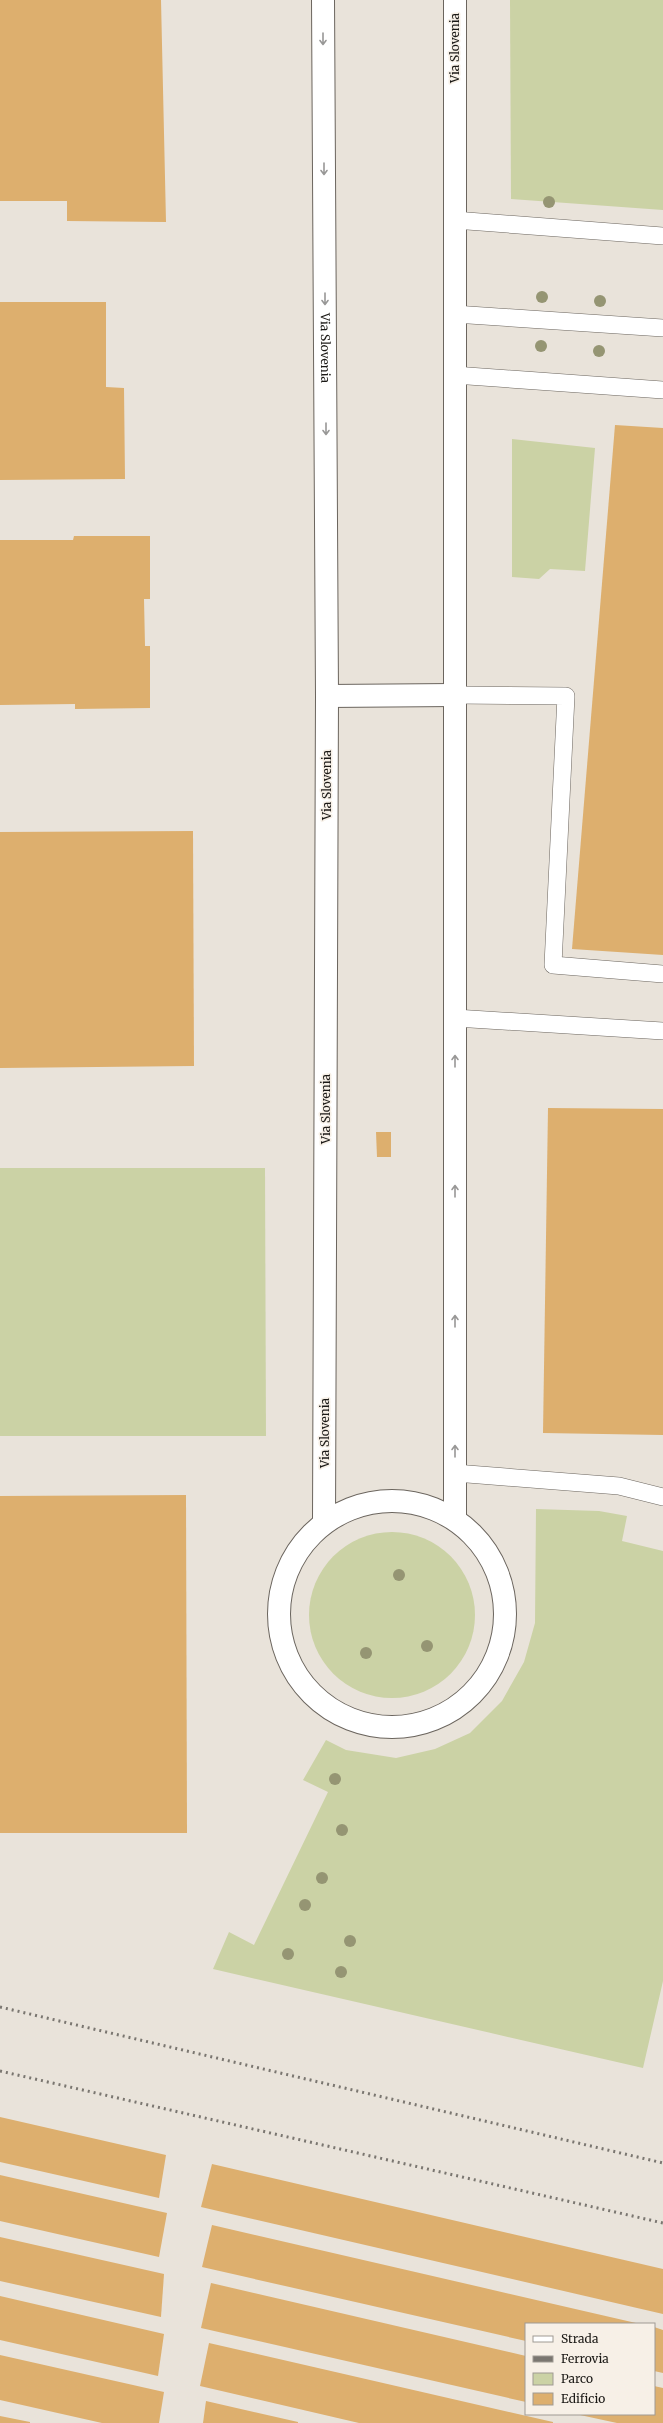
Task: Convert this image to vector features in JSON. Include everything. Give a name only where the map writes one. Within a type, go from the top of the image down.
[{"type":"street","name":"Via Slovenia","points":[[323,0],[327,696],[324,1522]]},
{"type":"street","name":"Via Slovenia","points":[[455,0],[455,1518]]},
{"type":"street","points":[[327,696],[454,695]]},
{"type":"street","points":[[389,1499],[424,1503],[455,1518],[483,1544],[501,1578],[507,1616],[499,1654],[480,1687],[451,1712],[415,1726],[377,1728],[340,1716],[309,1693],[288,1661],[278,1623],[282,1585],[298,1550],[324,1522],[355,1506],[389,1499]]},
{"type":"lane","points":[[454,220],[663,236]]},
{"type":"lane","points":[[454,314],[663,328]]},
{"type":"lane","points":[[454,375],[663,390]]},
{"type":"lane","points":[[454,695],[566,696],[553,965],[663,974]]},
{"type":"lane","points":[[455,1018],[663,1031]]},
{"type":"lane","points":[[455,1473],[619,1486],[663,1497]]},
{"type":"green space","points":[[510,0],[663,0],[663,210],[511,199]]},
{"type":"green space","points":[[512,439],[595,448],[585,571],[550,569],[539,579],[512,577]]},
{"type":"green space","points":[[0,1168],[265,1168],[266,1436],[0,1436]]},
{"type":"green space","points":[[536,1509],[599,1511],[627,1516],[622,1541],[663,1551],[663,1981],[643,2068],[213,1969],[229,1932],[254,1945],[328,1792],[303,1780],[326,1740],[346,1750],[396,1758],[435,1749],[470,1733],[502,1701],[524,1662],[535,1623]]},
{"type":"green space","points":[[384,1532],[400,1532],[424,1538],[451,1556],[469,1583],[474,1599],[474,1631],[469,1647],[451,1674],[438,1684],[416,1695],[400,1698],[384,1698],[360,1692],[339,1679],[328,1668],[315,1647],[312,1639],[309,1623],[309,1607],[315,1583],[328,1562],[339,1551],[360,1538],[368,1535]]},
{"type":"building","points":[[0,0],[161,0],[166,222],[67,221],[67,201],[0,201]]},
{"type":"building","points":[[0,302],[106,302],[106,387],[124,388],[125,479],[0,480]]},
{"type":"building","points":[[615,425],[663,428],[663,955],[572,949]]},
{"type":"building","points":[[74,536],[150,536],[150,599],[144,599],[145,646],[150,646],[150,708],[75,709],[75,704],[0,705],[0,540],[73,540]]},
{"type":"building","points":[[193,831],[194,1066],[0,1068],[0,832]]},
{"type":"building","points":[[548,1108],[663,1109],[663,1435],[543,1433]]},
{"type":"building","points":[[376,1132],[391,1132],[391,1157],[377,1157]]},
{"type":"building","points":[[186,1495],[187,1833],[0,1833],[0,1496]]},
{"type":"building","points":[[0,2117],[166,2155],[159,2198],[0,2162]]},
{"type":"building","points":[[212,2164],[663,2269],[663,2314],[201,2207]]},
{"type":"building","points":[[0,2175],[167,2213],[159,2257],[0,2221]]},
{"type":"building","points":[[212,2225],[636,2323],[525,2323],[525,2341],[202,2267]]},
{"type":"building","points":[[0,2237],[164,2274],[161,2317],[0,2281]]},
{"type":"building","points":[[211,2283],[525,2356],[525,2402],[201,2328]]},
{"type":"building","points":[[0,2296],[164,2334],[158,2376],[0,2340]]},
{"type":"building","points":[[655,2327],[663,2330],[663,2373],[655,2371]]},
{"type":"building","points":[[209,2343],[553,2423],[359,2423],[200,2386]]},
{"type":"building","points":[[0,2355],[164,2392],[159,2423],[102,2423],[0,2400]]},
{"type":"building","points":[[655,2386],[663,2388],[663,2423],[617,2423],[580,2415],[655,2415]]},
{"type":"building","points":[[206,2401],[298,2422],[298,2423],[203,2423]]},
{"type":"building","points":[[0,2416],[30,2422],[30,2423],[0,2423]]},
{"type":"railway","points":[[0,2007],[663,2163]]},
{"type":"railway","points":[[0,2071],[663,2223]]}]
